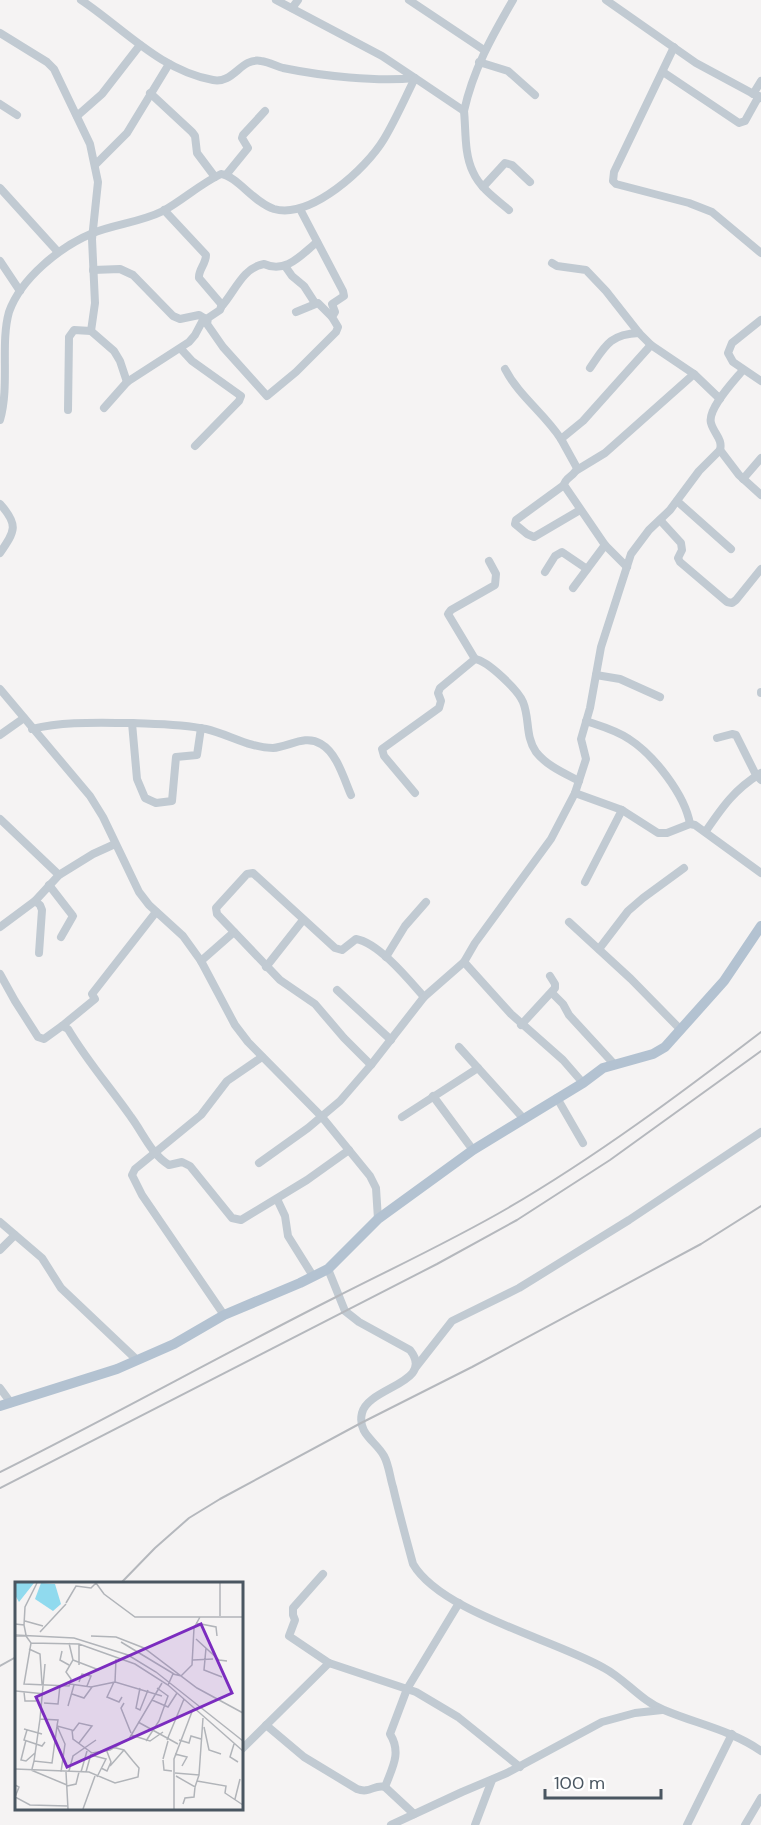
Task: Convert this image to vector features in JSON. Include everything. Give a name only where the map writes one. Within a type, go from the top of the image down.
[{"type":"main road","points":[[5,1405],[117,1369],[174,1344],[224,1315],[328,1269],[378,1219],[473,1150],[583,1083],[603,1068],[653,1054],[665,1047],[724,981],[761,926]]},
{"type":"street","points":[[81,0],[169,64],[213,80],[222,80],[231,76],[246,63],[252,61],[345,76],[398,80],[415,78]]},
{"type":"street","points":[[276,0],[402,67],[464,111]]},
{"type":"street","points":[[292,8],[298,0]]},
{"type":"street","points":[[409,0],[484,50]]},
{"type":"street","points":[[509,210],[483,187],[473,173],[469,160],[464,111],[484,50],[513,0]]},
{"type":"street","points":[[606,0],[711,72],[758,96]]},
{"type":"street","points":[[0,33],[54,69],[90,144],[98,182],[92,251],[95,303],[91,331]]},
{"type":"street","points":[[77,116],[102,94],[140,45]]},
{"type":"street","points":[[674,48],[614,172],[613,181],[616,184],[689,203],[712,212],[761,253]]},
{"type":"street","points":[[479,62],[508,71],[535,95]]},
{"type":"street","points":[[96,164],[127,133],[169,64]]},
{"type":"street","points":[[663,72],[739,123],[745,121],[758,96],[761,81]]},
{"type":"street","points":[[226,174],[257,200],[271,208],[283,211],[300,209],[330,193],[370,159],[384,140],[415,78]]},
{"type":"street","points":[[150,93],[192,132],[195,136],[197,153],[215,177]]},
{"type":"street","points":[[0,104],[18,114]]},
{"type":"street","points":[[0,420],[5,375],[4,330],[9,311],[20,291],[58,252],[93,233],[164,210],[215,177],[226,174],[248,148],[243,135],[265,111]]},
{"type":"street","points":[[483,187],[505,163],[512,165],[530,182]]},
{"type":"street","points":[[0,188],[58,252]]},
{"type":"street","points":[[300,209],[344,293],[343,298],[333,302],[332,317]]},
{"type":"street","points":[[164,210],[206,255],[199,278],[220,302],[221,307]]},
{"type":"street","points":[[104,408],[127,382],[181,349],[195,336],[205,319],[221,307],[252,267],[261,264],[276,268],[285,266],[317,242]]},
{"type":"street","points":[[552,263],[586,270],[651,345],[694,374],[720,399]]},
{"type":"street","points":[[1,266],[20,291]]},
{"type":"street","points":[[93,270],[125,270],[133,275],[173,316],[180,319],[199,315],[205,319],[223,347],[267,396],[296,372],[336,332],[338,327],[332,317],[320,304],[315,303],[304,286],[289,273],[285,266]]},
{"type":"street","points":[[296,312],[315,303]]},
{"type":"street","points":[[761,320],[729,348],[729,358],[761,381]]},
{"type":"street","points":[[68,410],[69,337],[74,330],[91,331],[114,351],[127,382]]},
{"type":"street","points":[[590,368],[612,338],[639,333]]},
{"type":"street","points":[[561,439],[583,421],[651,345]]},
{"type":"street","points":[[181,349],[192,361],[241,396],[239,401],[195,446]]},
{"type":"street","points":[[505,369],[513,384],[551,424],[577,470]]},
{"type":"street","points":[[259,1163],[340,1101],[424,997],[464,962],[475,943],[551,839],[575,793],[586,759],[581,739],[601,647],[627,567],[638,543],[677,501],[699,471],[720,450],[721,441],[711,423],[711,417],[720,399],[743,370]]},
{"type":"street","points":[[580,510],[534,537],[515,524],[516,520],[564,485],[565,480],[577,470],[605,453],[694,374]]},
{"type":"street","points":[[720,450],[743,479],[761,495]]},
{"type":"street","points":[[743,479],[761,458]]},
{"type":"street","points":[[564,485],[605,545],[627,567]]},
{"type":"street","points":[[677,501],[731,549]]},
{"type":"street","points":[[0,505],[11,517],[14,527],[13,533],[0,553]]},
{"type":"street","points":[[660,520],[681,543],[682,550],[678,558],[680,562],[727,602],[736,600],[761,569]]},
{"type":"street","points":[[573,588],[605,545]]},
{"type":"street","points":[[544,572],[555,556],[562,552],[586,569]]},
{"type":"street","points":[[489,561],[496,574],[495,585],[450,610],[448,614],[475,659],[483,662],[498,674],[523,701],[528,736],[536,752],[559,771],[579,781]]},
{"type":"street","points":[[415,793],[384,756],[382,749],[439,708],[440,688],[475,659]]},
{"type":"street","points":[[596,675],[620,679],[660,697]]},
{"type":"street","points":[[0,689],[90,796],[104,817],[139,892],[156,912],[183,936],[201,961],[236,1025],[262,1057],[293,1085],[322,1117],[369,1176],[375,1188],[378,1219]]},
{"type":"street","points":[[0,735],[24,718]]},
{"type":"street","points":[[586,721],[619,734],[641,747],[679,795],[690,824]]},
{"type":"street","points":[[32,729],[66,722],[132,723],[201,728],[255,745],[273,748],[303,740],[312,740],[321,743],[333,756],[351,795]]},
{"type":"street","points":[[132,723],[134,759],[139,785],[145,798],[156,803],[172,801],[176,757],[197,755],[201,728]]},
{"type":"street","points":[[706,831],[726,801],[740,787],[759,776],[736,735],[717,738]]},
{"type":"street","points":[[575,793],[622,810],[662,834],[690,824],[706,831],[761,873]]},
{"type":"street","points":[[585,882],[622,810]]},
{"type":"street","points":[[0,819],[59,875]]},
{"type":"street","points":[[0,927],[35,901],[59,875],[93,854],[115,844]]},
{"type":"street","points":[[599,949],[628,911],[684,868]]},
{"type":"street","points":[[371,1065],[315,1004],[280,980],[266,967],[217,914],[216,908],[250,873],[255,875],[339,950],[356,939],[366,943],[386,957],[424,997]]},
{"type":"street","points":[[49,885],[73,916],[62,937]]},
{"type":"street","points":[[35,901],[42,910],[39,952]]},
{"type":"street","points":[[386,957],[405,926],[426,902]]},
{"type":"street","points":[[0,974],[40,1039],[44,1039],[95,999],[92,994],[156,912]]},
{"type":"street","points":[[266,967],[303,920]]},
{"type":"street","points":[[569,922],[681,1030]]},
{"type":"street","points":[[201,961],[234,932]]},
{"type":"street","points":[[464,962],[521,1025],[563,1060],[583,1083]]},
{"type":"street","points":[[521,1025],[552,993],[555,984],[550,976]]},
{"type":"street","points":[[337,990],[391,1040]]},
{"type":"street","points":[[552,993],[614,1064]]},
{"type":"street","points":[[62,1026],[68,1029],[155,1153],[169,1165],[182,1162],[190,1166],[227,1214],[236,1220],[242,1220],[276,1199],[349,1150]]},
{"type":"street","points":[[459,1047],[523,1118]]},
{"type":"street","points":[[224,1315],[133,1181],[132,1175],[135,1168],[201,1114],[227,1081],[262,1057]]},
{"type":"street","points":[[402,1117],[478,1068]]},
{"type":"street","points":[[433,1096],[473,1150]]},
{"type":"street","points":[[557,1098],[583,1143]]},
{"type":"street","points":[[761,1132],[629,1220],[519,1288],[452,1321],[409,1377],[376,1396],[366,1404],[362,1412],[363,1431],[385,1457],[413,1564],[428,1583],[475,1611],[584,1656],[609,1670],[662,1710],[732,1734],[761,1751]]},
{"type":"street","points":[[276,1199],[285,1216],[288,1236],[313,1276]]},
{"type":"street","points":[[0,1222],[42,1258],[61,1288],[137,1360]]},
{"type":"street","points":[[0,1250],[15,1235]]},
{"type":"street","points":[[328,1269],[345,1311],[359,1322],[410,1350],[416,1358],[416,1367]]},
{"type":"street","points":[[0,1388],[5,1405]]},
{"type":"street","points":[[323,1574],[293,1608],[294,1623],[289,1635],[329,1663],[417,1692],[458,1718],[520,1767]]},
{"type":"street","points":[[385,1787],[396,1759],[396,1749],[390,1734],[407,1689],[459,1602]]},
{"type":"street","points":[[243,1748],[329,1663]]},
{"type":"street","points":[[391,1825],[520,1767],[602,1722],[627,1715],[662,1710]]},
{"type":"street","points":[[266,1725],[304,1757],[357,1789],[364,1791],[380,1786],[385,1787],[414,1814]]},
{"type":"street","points":[[687,1825],[732,1734]]},
{"type":"street","points":[[475,1825],[492,1780]]},
{"type":"street","points":[[745,1825],[761,1798]]},
{"type":"railway","points":[[0,1472],[508,1208],[606,1146],[761,1032]]},
{"type":"railway","points":[[0,1488],[437,1264],[517,1220],[610,1160],[761,1051]]},
{"type":"railway","points":[[122,1582],[189,1518],[220,1499],[701,1244],[761,1206]]},
{"type":"railway","points":[[0,1666],[15,1658]]}]
